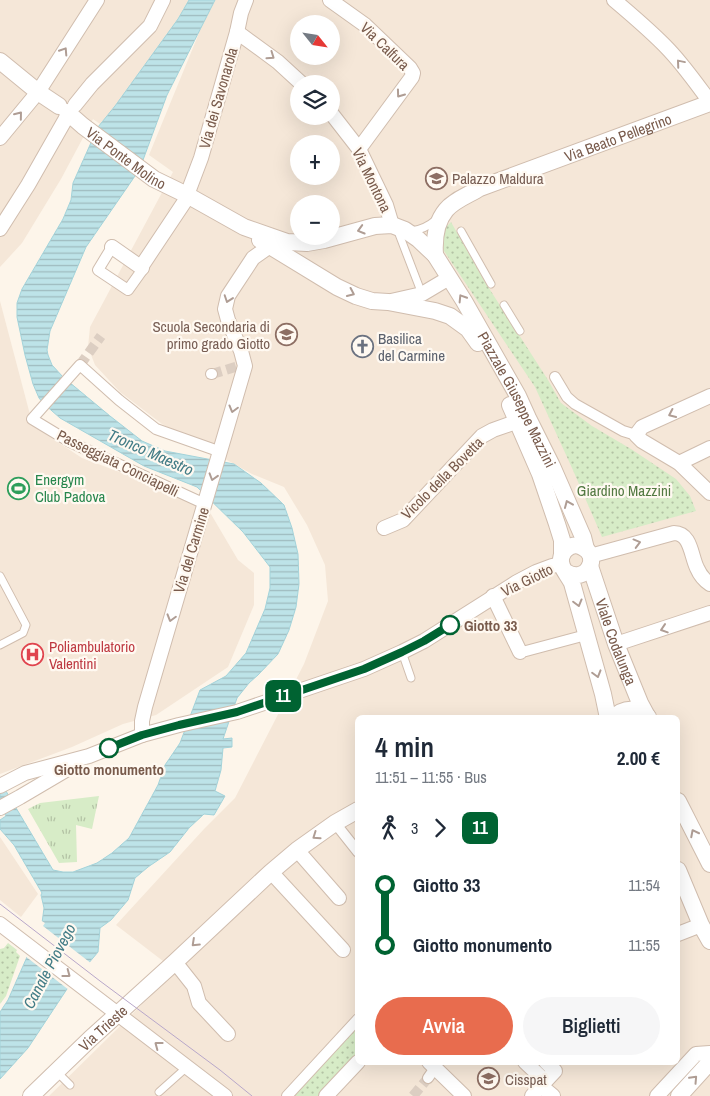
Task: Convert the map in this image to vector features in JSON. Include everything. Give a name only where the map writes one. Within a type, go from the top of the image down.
[{"type":"street","points":[[0,138],[38,92],[96,0]]},
{"type":"street","points":[[0,229],[28,185],[67,109],[150,26],[163,0]]},
{"type":"street","name":"Via dei Savonarola","points":[[142,268],[185,201],[202,158],[246,0]]},
{"type":"street","name":"Via Calfura","points":[[330,0],[365,25],[413,73],[412,77],[359,149]]},
{"type":"street","points":[[614,0],[669,50],[693,78],[710,103]]},
{"type":"street","points":[[237,32],[278,62],[292,75]]},
{"type":"street","name":"Via Ponte Molino","points":[[0,61],[38,92],[67,109],[83,126],[154,179],[187,195],[244,228]]},
{"type":"street","name":"Via Beato Pellegrino","points":[[446,210],[480,188],[710,103]]},
{"type":"street","name":"Via Montona","points":[[340,125],[359,149],[399,228]]},
{"type":"street","points":[[435,255],[436,232],[446,210]]},
{"type":"street","points":[[340,236],[375,226],[399,228]]},
{"type":"street","points":[[244,228],[290,242]]},
{"type":"street","points":[[244,228],[256,238],[337,287],[372,301],[388,302],[422,294],[450,278]]},
{"type":"street","name":"Piazzale Giuseppe Mazzini","points":[[399,228],[418,239],[435,255],[518,396],[522,420],[562,540],[563,564]]},
{"type":"street","points":[[270,246],[287,242]]},
{"type":"street","points":[[306,267],[306,256],[314,245]]},
{"type":"street","points":[[112,246],[144,269],[128,290],[98,270],[112,246]]},
{"type":"street","name":"Via del Carmine","points":[[142,735],[145,707],[220,455],[243,365],[241,351],[225,309],[228,296],[253,258],[270,246]]},
{"type":"street","name":"Piazzale Giuseppe Mazzini","points":[[388,302],[435,311],[450,316],[461,322],[468,329],[486,355],[509,401],[552,466],[589,557]]},
{"type":"street","name":"Passeggiata Conciapelli","points":[[206,501],[70,442],[32,419],[80,365],[119,400],[156,429],[220,455]]},
{"type":"street","points":[[555,377],[567,397],[575,404],[623,431],[636,435],[642,441],[679,463],[710,493]]},
{"type":"street","points":[[636,435],[642,427],[710,396]]},
{"type":"street","name":"Vicolo della Bovetta","points":[[384,528],[403,520],[482,436],[522,420]]},
{"type":"street","points":[[679,463],[710,448]]},
{"type":"street","points":[[589,557],[674,533],[681,534],[688,543],[700,574],[710,584]]},
{"type":"street","points":[[573,546],[582,546],[589,557],[585,572],[578,576],[570,574],[563,564],[564,550],[573,546]]},
{"type":"street","name":"Viale Codalunga","points":[[589,557],[616,644],[640,703],[647,715]]},
{"type":"street","name":"Viale Codalunga","points":[[563,564],[572,583],[607,715]]},
{"type":"street","name":"Via Giotto","points":[[4,784],[24,773],[89,756],[142,735],[237,712],[364,669],[402,652],[442,630],[493,596],[536,572],[563,564]]},
{"type":"street","name":"Via Giotto","points":[[493,596],[523,652],[586,635]]},
{"type":"street","points":[[616,644],[710,613]]},
{"type":"street","points":[[616,715],[621,711],[630,709],[646,715]]},
{"type":"street","name":"Via Giotto","points":[[0,808],[89,756]]},
{"type":"street","points":[[680,805],[710,864]]},
{"type":"street","name":"Via Trieste","points":[[31,1096],[90,1039],[297,850],[335,823],[355,812]]},
{"type":"street","points":[[335,823],[355,848]]},
{"type":"street","points":[[297,850],[339,898]]},
{"type":"street","points":[[272,872],[342,950]]},
{"type":"street","points":[[680,875],[710,941]]},
{"type":"street","points":[[0,924],[225,1096]]},
{"type":"street","points":[[680,933],[701,924]]},
{"type":"street","points":[[175,962],[194,986],[199,1002],[228,1034]]},
{"type":"street","points":[[287,1096],[355,1022]]},
{"type":"street","points":[[657,1096],[696,1054],[710,1053]]},
{"type":"street","points":[[678,1096],[710,1062]]},
{"type":"street","points":[[326,1096],[355,1065]]},
{"type":"street","points":[[528,1065],[552,1096]]},
{"type":"street","points":[[532,1096],[555,1071],[549,1065]]},
{"type":"street","points":[[431,1070],[464,1096]]},
{"type":"lane","name":"Via Beato Pellegrino","points":[[399,228],[412,231],[424,228],[446,210]]},
{"type":"lane","points":[[399,228],[399,234],[422,294]]},
{"type":"lane","points":[[461,231],[491,284]]},
{"type":"lane","points":[[504,305],[520,331]]},
{"type":"lane","points":[[0,576],[26,626],[22,633],[0,645]]},
{"type":"lane","points":[[402,652],[411,678]]},
{"type":"lane","points":[[159,1092],[187,1067]]},
{"type":"lane","points":[[57,1072],[70,1085]]},
{"type":"shaded area","points":[[0,0],[195,0],[136,149],[93,119],[61,179],[22,243],[0,267]]},
{"type":"shaded area","points":[[210,0],[710,0],[710,1096],[49,1096],[176,971],[116,925],[235,798],[304,664],[328,601],[325,565],[307,525],[284,487],[252,474],[162,424],[120,392],[95,365],[88,347],[90,327],[173,172],[149,155],[197,38]]},
{"type":"shaded area","points":[[0,301],[33,426],[82,458],[205,504],[238,560],[254,573],[254,605],[228,667],[156,715],[123,724],[72,747],[0,774]]},
{"type":"shaded area","points":[[0,837],[38,894],[21,917],[0,900]]},
{"type":"green space","name":"Giardino Mazzini","points":[[451,222],[485,282],[561,403],[592,426],[676,479],[690,496],[696,511],[602,537],[535,387],[438,242],[440,233]]},
{"type":"green space","points":[[99,796],[92,829],[76,825],[77,862],[59,863],[28,809],[40,803]]},
{"type":"green space","points":[[8,943],[17,950],[16,952],[20,956],[6,996],[0,1004],[0,949],[4,948]]},
{"type":"green space","points":[[355,1027],[355,1059],[321,1096],[291,1096]]},
{"type":"water","points":[[189,0],[215,0],[167,95],[143,160],[135,176],[86,247],[50,331],[47,350],[52,365],[63,377],[142,441],[165,451],[234,464],[261,483],[284,505],[298,554],[299,584],[296,607],[289,630],[278,654],[237,698],[223,739],[232,738],[232,747],[223,748],[221,770],[215,791],[225,796],[214,815],[204,814],[189,828],[170,852],[135,878],[128,900],[111,920],[100,928],[98,952],[67,989],[28,1048],[0,1079],[0,1012],[8,1000],[42,923],[44,908],[42,893],[14,845],[0,829],[0,820],[6,816],[0,805],[0,781],[53,870],[73,872],[97,863],[112,853],[129,838],[158,785],[165,765],[180,743],[200,690],[226,676],[246,653],[265,609],[270,588],[270,567],[243,532],[197,487],[144,466],[60,418],[43,403],[33,384],[17,317],[17,303],[22,289],[63,219],[71,200],[73,183],[98,127],[178,19]]},
{"type":"pier","points":[[40,920],[45,923],[43,926],[92,964],[69,990],[25,956]]},
{"type":"tunnel","points":[[80,365],[101,336]]},
{"type":"tunnel","points":[[212,374],[242,365]]},
{"type":"tunnel","points":[[413,1096],[428,1078]]},
{"type":"tram line","points":[[0,904],[252,1096]]},
{"type":"bus line","name":"11","points":[[109,748],[142,735],[237,712],[364,669],[424,641],[450,625]]},
{"type":"place","name":"Palazzo Maldura","points":[[436,178]]},
{"type":"place","name":"Scuola Secondaria di primo grado Giotto","points":[[286,335]]},
{"type":"place","name":"Basilica del Carmine","points":[[362,347]]},
{"type":"place","name":"Energym Club Padova","points":[[19,488]]},
{"type":"place","name":"Giotto 33","points":[[450,625]]},
{"type":"place","name":"Poliambulatorio Valentini","points":[[33,655]]},
{"type":"place","name":"Giotto monumento","points":[[109,748]]},
{"type":"place","name":"Cisspat","points":[[489,1079]]},
{"type":"water label","name":"Tronco Maestro","points":[[151,452]]},
{"type":"water label","name":"Canale Piovego","points":[[49,966]]}]
